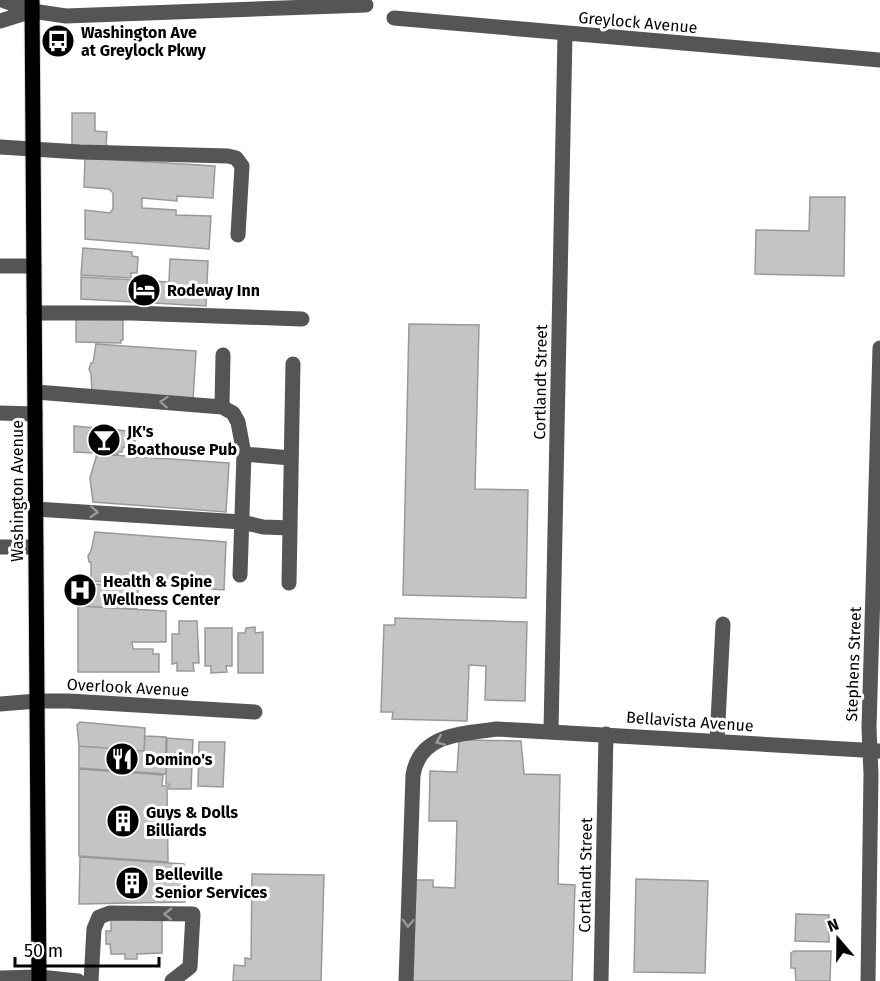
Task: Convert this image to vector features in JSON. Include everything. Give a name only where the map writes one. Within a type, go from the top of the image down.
[{"type":"main road","name":"Washington Avenue","points":[[32,6],[39,979]]},
{"type":"street","points":[[2,0],[66,16],[273,4],[366,5]]},
{"type":"street","points":[[0,21],[32,6]]},
{"type":"street","name":"Greylock Avenue","points":[[393,18],[880,60]]},
{"type":"street","name":"Cortlandt Street","points":[[551,730],[565,34]]},
{"type":"street","points":[[0,147],[236,158],[242,166],[238,235]]},
{"type":"street","points":[[0,266],[34,266]]},
{"type":"street","points":[[34,313],[132,313],[302,319]]},
{"type":"street","name":"Stephens Street","points":[[868,981],[876,751],[869,728],[880,348]]},
{"type":"street","points":[[222,355],[222,406]]},
{"type":"street","points":[[289,584],[293,364]]},
{"type":"street","points":[[36,392],[222,406],[233,413],[238,422],[244,454],[240,575]]},
{"type":"street","points":[[0,413],[35,414]]},
{"type":"street","points":[[244,454],[291,458]]},
{"type":"street","points":[[35,509],[242,522],[263,527],[290,528]]},
{"type":"street","points":[[0,547],[36,547]]},
{"type":"street","points":[[717,741],[723,624]]},
{"type":"street","name":"Overlook Avenue","points":[[0,704],[37,701],[255,712]]},
{"type":"street","name":"Bellavista Avenue","points":[[406,981],[414,766],[421,753],[434,742],[446,737],[497,729],[551,730],[876,751]]},
{"type":"street","name":"Cortlandt Street","points":[[601,981],[606,734]]},
{"type":"street","points":[[91,981],[94,929],[99,917],[110,913],[194,914],[190,967],[172,981]]},
{"type":"street","points":[[0,978],[78,981]]},
{"type":"building","points":[[72,113],[95,113],[95,131],[107,132],[106,145],[109,146],[72,148]]},
{"type":"building","points":[[85,158],[215,166],[213,198],[177,196],[177,201],[142,198],[142,208],[176,210],[176,215],[211,216],[209,249],[85,239],[85,210],[110,213],[113,209],[113,193],[109,189],[84,187]]},
{"type":"building","points":[[810,197],[845,197],[844,276],[755,274],[756,230],[809,231]]},
{"type":"building","points":[[83,248],[132,252],[132,256],[138,257],[137,273],[131,273],[131,278],[81,275]]},
{"type":"building","name":"Rodeway Inn","points":[[170,259],[208,261],[206,306],[81,299],[81,277],[169,282]]},
{"type":"building","name":"Rodeway Inn","points":[[76,319],[123,320],[123,340],[121,343],[76,342]]},
{"type":"building","points":[[409,324],[479,325],[475,489],[528,490],[526,598],[403,595]]},
{"type":"building","points":[[96,344],[196,351],[193,400],[92,394],[89,369],[93,363]]},
{"type":"building","name":"JK's Boathouse Pub","points":[[74,426],[135,433],[135,447],[123,447],[122,452],[118,454],[74,452]]},
{"type":"building","points":[[97,454],[229,463],[226,512],[93,502],[90,478]]},
{"type":"building","points":[[95,532],[226,542],[224,590],[91,581],[91,562],[88,556]]},
{"type":"building","points":[[77,583],[138,587],[137,609],[78,606]]},
{"type":"building","points":[[78,606],[166,611],[166,642],[132,642],[133,649],[153,649],[153,654],[159,654],[159,672],[78,672]]},
{"type":"building","points":[[395,618],[527,622],[525,701],[485,700],[486,666],[469,665],[467,721],[392,719],[393,712],[381,712],[384,625],[395,625]]},
{"type":"building","points":[[179,621],[197,621],[199,663],[193,663],[194,671],[177,671],[177,663],[172,664],[172,634],[179,634]]},
{"type":"building","points":[[255,627],[255,633],[263,632],[263,673],[238,673],[238,633],[245,633],[246,628]]},
{"type":"building","points":[[205,628],[232,628],[232,666],[226,666],[227,672],[211,673],[211,666],[205,666]]},
{"type":"building","points":[[80,722],[145,728],[144,751],[79,746],[77,725]]},
{"type":"building","name":"Domino's","points":[[145,736],[166,737],[166,774],[79,768],[79,746],[144,751]]},
{"type":"building","points":[[167,738],[193,740],[191,789],[169,789],[169,784],[166,784]]},
{"type":"building","points":[[459,740],[521,741],[524,774],[560,775],[558,884],[575,885],[572,981],[413,981],[415,880],[433,880],[433,887],[455,888],[457,821],[429,821],[430,771],[457,772]]},
{"type":"building","points":[[199,742],[225,742],[223,787],[198,786]]},
{"type":"building","name":"Guys & Dolls Billiards","points":[[79,769],[163,775],[162,786],[167,786],[168,862],[79,856]]},
{"type":"building","name":"Belleville Senior Services","points":[[80,857],[184,864],[185,902],[79,904]]},
{"type":"building","points":[[252,874],[324,875],[321,981],[233,981],[234,965],[245,966],[245,958],[251,959]]},
{"type":"building","points":[[636,879],[708,881],[705,973],[634,972]]},
{"type":"building","points":[[796,914],[829,915],[829,920],[835,921],[834,932],[829,932],[829,942],[795,941]]},
{"type":"building","points":[[162,919],[162,953],[137,954],[137,959],[125,959],[125,954],[111,954],[110,944],[106,944],[106,931],[111,931],[111,920]]},
{"type":"building","points":[[794,951],[831,951],[830,981],[796,981],[795,968],[791,968],[791,953]]},
{"type":"place","name":"Washington Ave at Greylock Pkwy","points":[[58,41]]},
{"type":"place","name":"Rodeway Inn","points":[[144,290]]},
{"type":"place","name":"JK's Boathouse Pub","points":[[104,440]]},
{"type":"place","name":"Health & Spine Wellness Center","points":[[80,590]]},
{"type":"place","name":"Domino's","points":[[122,759]]},
{"type":"place","name":"Guys & Dolls Billiards","points":[[123,821]]},
{"type":"place","name":"Belleville Senior Services","points":[[132,883]]}]
